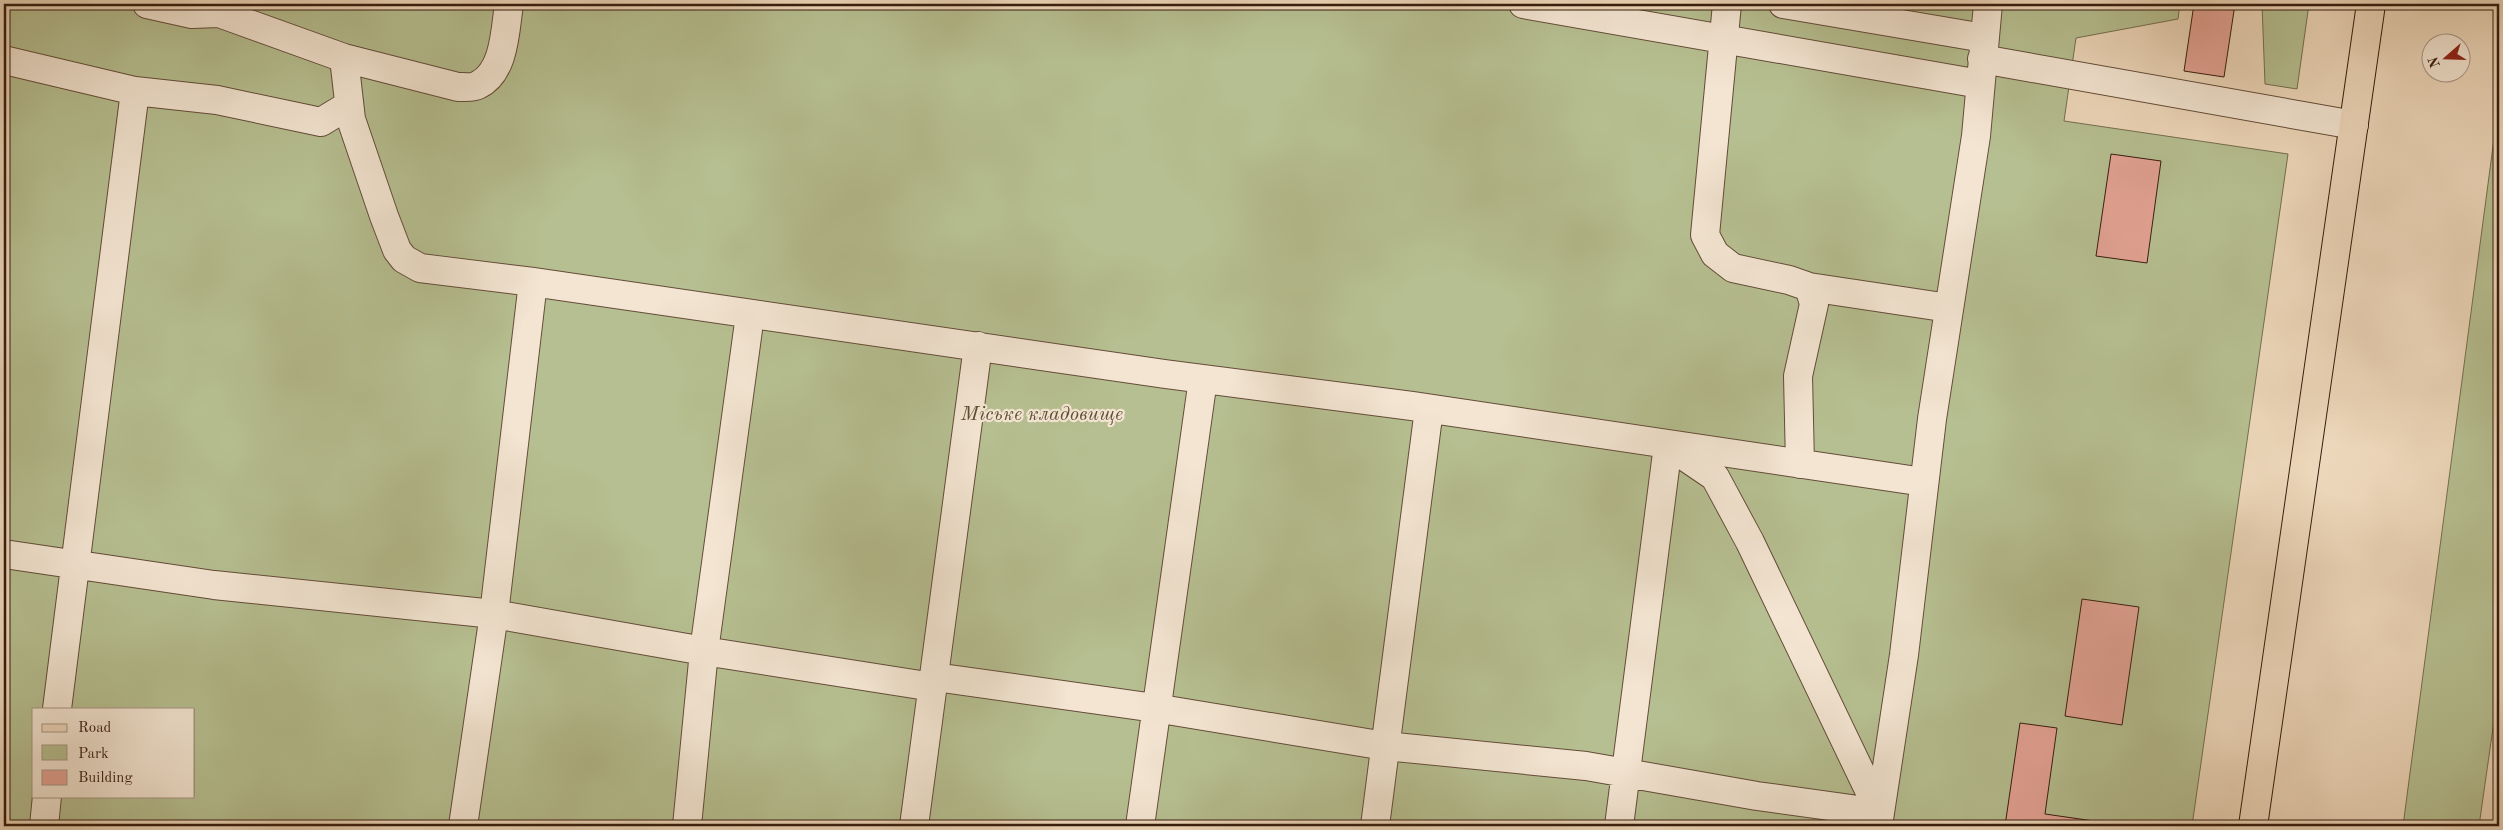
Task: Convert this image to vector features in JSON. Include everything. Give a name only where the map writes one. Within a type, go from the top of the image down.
[{"type":"main road","points":[[2253,826],[2371,4]]},
{"type":"lane","points":[[148,4],[192,14],[220,8],[344,58],[458,87],[477,86],[489,78],[497,66],[509,4]]},
{"type":"lane","points":[[1522,4],[1722,39],[1982,60],[2354,125]]},
{"type":"lane","points":[[1727,4],[1722,39],[1705,235],[1715,254],[1733,268],[1789,280],[1809,287],[1949,308]]},
{"type":"lane","points":[[1783,4],[1982,60]]},
{"type":"lane","points":[[1879,820],[1904,655],[1924,482],[1976,136],[1988,4]]},
{"type":"lane","points":[[344,58],[351,119],[384,216],[397,250],[404,259],[420,268],[533,282],[750,315],[1204,379],[1429,408],[1924,482]]},
{"type":"lane","points":[[4,60],[134,91],[217,100],[321,122],[349,105]]},
{"type":"lane","points":[[58,708],[74,563],[134,91]]},
{"type":"lane","points":[[463,826],[494,614],[533,282]]},
{"type":"lane","points":[[1800,464],[1798,376],[1814,304],[1809,287]]},
{"type":"lane","points":[[687,826],[704,651],[750,315]]},
{"type":"lane","points":[[914,826],[978,346]]},
{"type":"lane","points":[[1140,826],[1155,708],[1204,379]]},
{"type":"lane","points":[[1375,826],[1429,408]]},
{"type":"lane","points":[[1619,826],[1668,445]]},
{"type":"lane","points":[[1668,445],[1715,478],[1750,542],[1879,820]]},
{"type":"lane","points":[[4,554],[214,585],[494,614],[704,651],[934,682],[1155,708],[1385,746],[1586,766],[1879,820]]},
{"type":"lane","points":[[44,826],[47,798]]},
{"type":"green space","name":"Міське кладовище","points":[[4,4],[2180,4],[2178,19],[2076,38],[2064,121],[2288,154],[2192,826],[4,826]]},
{"type":"green space","points":[[2262,4],[2309,4],[2297,89],[2265,84]]},
{"type":"green space","points":[[2499,101],[2499,686],[2479,826],[2403,826]]},
{"type":"building","points":[[2194,4],[2235,4],[2224,77],[2184,71]]},
{"type":"building","points":[[2111,154],[2161,161],[2147,263],[2096,256]]},
{"type":"building","points":[[2082,599],[2139,607],[2122,725],[2065,716]]},
{"type":"building","points":[[2020,723],[2057,728],[2045,814],[2094,821],[2093,826],[2005,826]]}]
